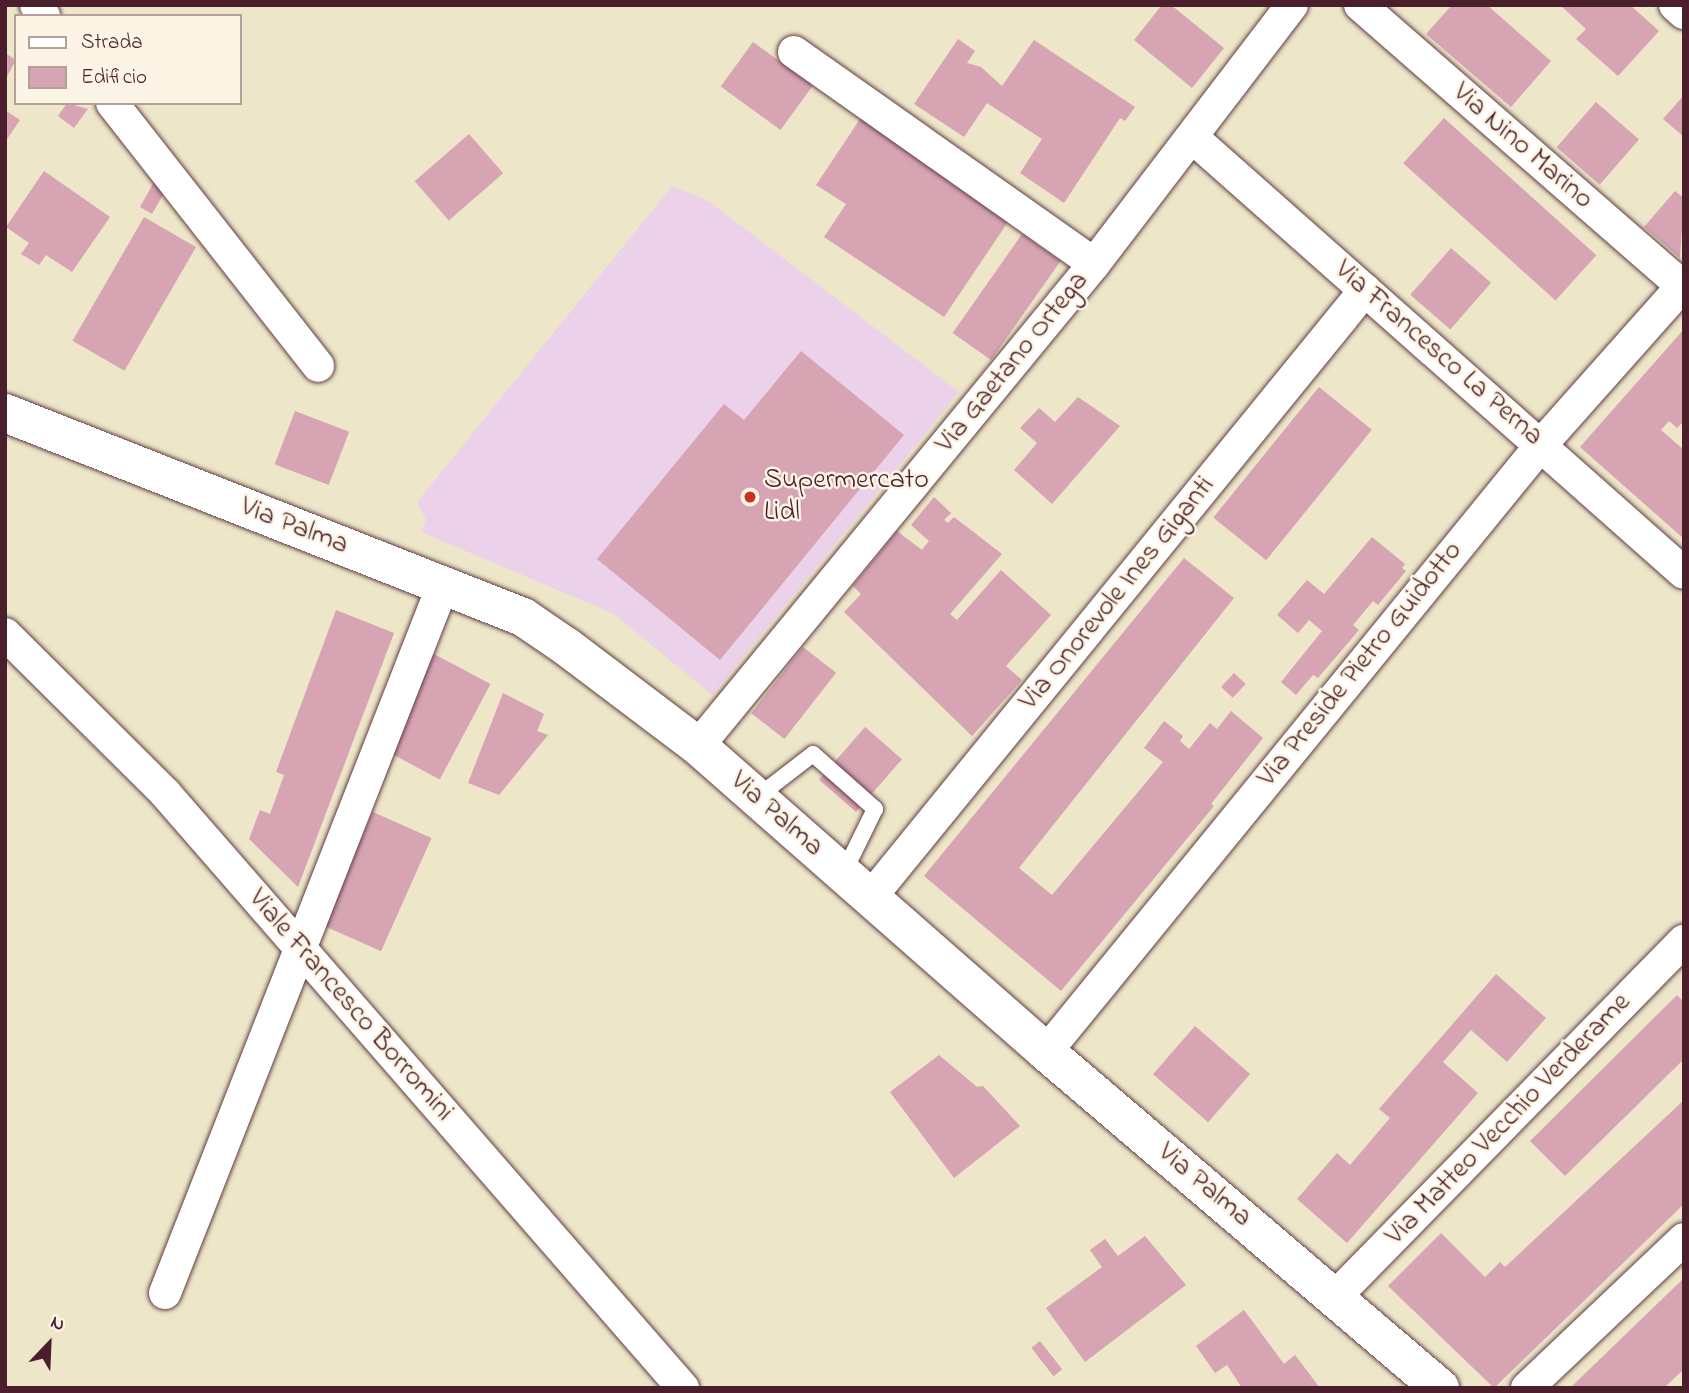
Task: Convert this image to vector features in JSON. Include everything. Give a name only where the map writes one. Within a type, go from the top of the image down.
[{"type":"main road","name":"Via Palma","points":[[5,414],[523,617],[698,746],[1046,1052],[1440,1388]]},
{"type":"street","name":"Via Gaetano Ortega","points":[[698,746],[1094,264],[1292,5]]},
{"type":"street","name":"Via Nino Marino","points":[[1360,5],[1683,286]]},
{"type":"street","points":[[1675,5],[1684,13]]},
{"type":"street","points":[[794,52],[1094,264]]},
{"type":"street","points":[[115,105],[318,366]]},
{"type":"street","name":"Via Francesco La Perna","points":[[1192,137],[1684,573]]},
{"type":"street","name":"Via Preside Pietro Guidotto","points":[[1046,1052],[1541,445],[1683,286]]},
{"type":"street","name":"Via Onorevole Ines Giganti","points":[[857,886],[1365,290]]},
{"type":"street","points":[[165,1293],[443,585]]},
{"type":"street","name":"Viale Francesco Borromini","points":[[5,634],[165,793],[683,1388]]},
{"type":"street","name":"Via Matteo Vecchio Verderame","points":[[1335,1298],[1684,942]]},
{"type":"street","points":[[1527,1388],[1684,1239]]},
{"type":"lane","points":[[756,798],[813,754],[875,809],[857,886]]},
{"type":"shaded area","points":[[672,186],[707,200],[959,392],[712,695],[614,614],[421,532],[426,520],[417,502]]},
{"type":"building","points":[[1162,5],[1171,5],[1224,48],[1192,88],[1134,40]]},
{"type":"building","points":[[1452,5],[1487,5],[1551,61],[1511,107],[1426,34]]},
{"type":"building","points":[[1560,5],[1630,5],[1659,31],[1618,76],[1576,39],[1586,29]]},
{"type":"building","points":[[958,39],[975,51],[967,63],[981,67],[1002,86],[1034,40],[1135,107],[1125,121],[1120,118],[1064,203],[1020,173],[1042,139],[987,103],[964,137],[914,104]]},
{"type":"building","points":[[753,42],[813,85],[781,130],[721,86]]},
{"type":"building","points":[[5,53],[14,59],[14,64],[5,80]]},
{"type":"building","points":[[1684,95],[1684,137],[1663,119]]},
{"type":"building","points":[[1596,102],[1639,139],[1600,185],[1557,147]]},
{"type":"building","points":[[66,105],[88,109],[74,128],[58,116]]},
{"type":"building","points":[[5,110],[20,120],[5,142]]},
{"type":"building","points":[[862,116],[1012,216],[944,317],[824,237],[846,204],[816,185]]},
{"type":"building","points":[[1444,118],[1596,255],[1556,301],[1403,163]]},
{"type":"building","points":[[469,134],[503,173],[449,220],[415,181]]},
{"type":"building","points":[[44,171],[110,217],[72,272],[46,255],[39,265],[21,254],[29,243],[6,227]]},
{"type":"building","points":[[154,182],[164,193],[152,214],[140,207]]},
{"type":"building","points":[[1675,191],[1684,198],[1680,258],[1644,227]]},
{"type":"building","points":[[144,217],[196,247],[124,371],[73,341]]},
{"type":"building","points":[[1022,234],[1061,261],[991,360],[953,333]]},
{"type":"building","points":[[1451,248],[1491,283],[1450,330],[1410,295]]},
{"type":"building","points":[[1684,329],[1684,421],[1677,428],[1669,421],[1661,430],[1684,450],[1684,539],[1580,447]]},
{"type":"building","name":"Supermercato Lidl","points":[[801,351],[904,435],[720,660],[597,559],[724,404],[744,420]]},
{"type":"building","points":[[1319,387],[1372,430],[1266,560],[1213,518]]},
{"type":"building","points":[[1078,397],[1120,426],[1052,504],[1014,470],[1037,443],[1020,428],[1039,408],[1055,422]]},
{"type":"building","points":[[295,411],[349,432],[329,485],[275,464]]},
{"type":"building","points":[[934,497],[951,513],[944,520],[948,523],[954,517],[1002,554],[950,614],[957,620],[1001,570],[1051,615],[1006,666],[1022,680],[972,736],[844,612],[861,594],[853,586],[897,531],[922,550],[929,541],[911,525]]},
{"type":"building","points":[[1372,537],[1405,564],[1402,568],[1406,571],[1378,605],[1373,601],[1353,625],[1359,630],[1318,678],[1313,675],[1296,695],[1281,682],[1322,631],[1309,620],[1298,633],[1277,615],[1307,580],[1324,594]]},
{"type":"building","points":[[1184,558],[1234,598],[1019,868],[1052,895],[1163,762],[1144,748],[1164,721],[1183,736],[1180,741],[1189,749],[1210,723],[1217,729],[1231,711],[1263,738],[1211,804],[1214,806],[1061,991],[924,876]]},
{"type":"building","points":[[336,610],[394,633],[298,887],[249,839],[260,810],[270,814],[284,775],[276,772]]},
{"type":"building","points":[[803,647],[836,673],[784,739],[751,713]]},
{"type":"building","points":[[434,654],[491,684],[440,779],[383,749]]},
{"type":"building","points":[[1234,673],[1246,684],[1233,698],[1221,687]]},
{"type":"building","points":[[503,693],[544,714],[537,731],[548,735],[499,795],[468,783]]},
{"type":"building","points":[[865,727],[902,759],[856,812],[819,780]]},
{"type":"building","points":[[373,812],[431,838],[381,951],[323,925]]},
{"type":"building","points":[[1496,974],[1546,1018],[1507,1062],[1471,1030],[1443,1062],[1478,1093],[1347,1243],[1297,1199],[1337,1153],[1350,1165],[1390,1118],[1379,1109]]},
{"type":"building","points":[[1677,995],[1684,1002],[1684,1059],[1565,1176],[1530,1141]]},
{"type":"building","points":[[1195,1026],[1250,1074],[1208,1122],[1153,1074]]},
{"type":"building","points":[[939,1055],[977,1087],[983,1086],[1020,1126],[954,1178],[890,1092]]},
{"type":"building","points":[[1684,1100],[1684,1204],[1494,1388],[1388,1286],[1441,1233],[1485,1277],[1500,1262],[1505,1267]]},
{"type":"building","points":[[1145,1236],[1186,1285],[1085,1362],[1046,1308],[1102,1267],[1090,1250],[1105,1239],[1118,1256]]},
{"type":"building","points":[[1684,1278],[1684,1369],[1664,1388],[1570,1388]]},
{"type":"building","points":[[1244,1310],[1284,1364],[1295,1355],[1320,1388],[1242,1388],[1227,1365],[1215,1373],[1196,1346]]},
{"type":"building","points":[[1040,1341],[1062,1369],[1053,1376],[1031,1348]]},
{"type":"place","name":"Supermercato Lidl","points":[[750,497]]}]
